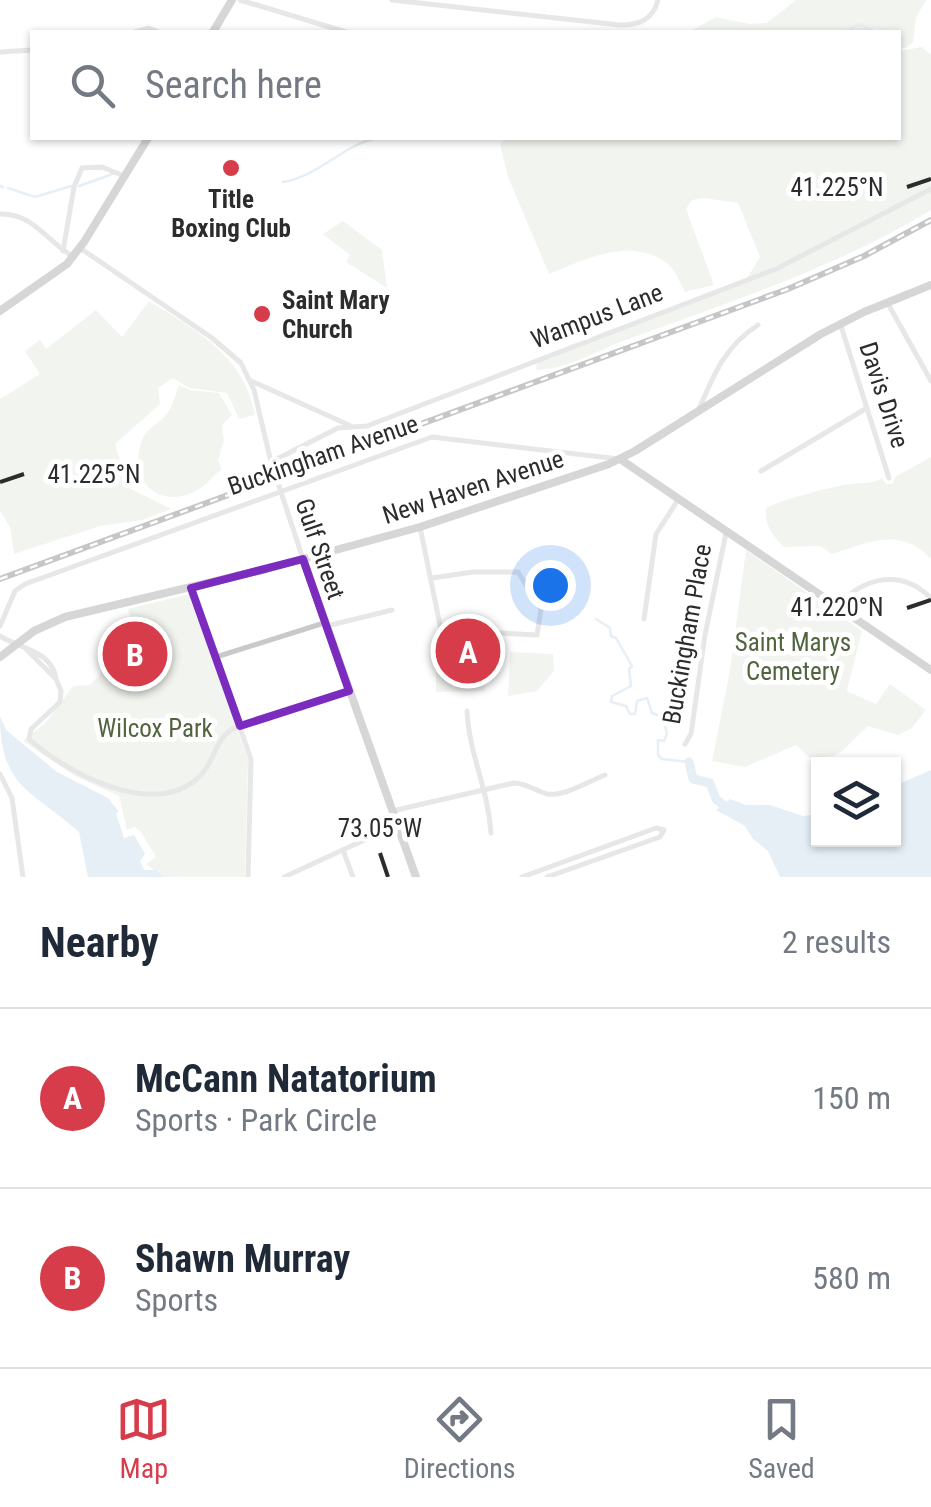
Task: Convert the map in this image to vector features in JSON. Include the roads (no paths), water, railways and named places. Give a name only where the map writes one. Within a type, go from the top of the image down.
[{"type":"main road","points":[[213,30],[232,0]]},
{"type":"main road","points":[[0,312],[73,257],[147,140]]},
{"type":"main road","name":"New Haven Avenue","points":[[0,658],[16,644],[65,617],[303,560],[420,527],[620,459],[840,323],[931,285]]},
{"type":"main road","name":"Buckingham Avenue","points":[[620,459],[930,669]]},
{"type":"main road","name":"Gulf Street","points":[[303,560],[416,877]]},
{"type":"street","points":[[240,0],[339,30]]},
{"type":"street","points":[[392,0],[629,25],[648,19],[658,0]]},
{"type":"street","points":[[480,10],[482,0]]},
{"type":"street","points":[[0,52],[30,50]]},
{"type":"street","points":[[62,251],[74,188],[82,168],[102,166],[124,176]]},
{"type":"street","name":"Wampus Lane","points":[[270,462],[328,432],[350,425],[367,426],[776,269],[931,189]]},
{"type":"street","points":[[0,214],[26,219],[73,257]]},
{"type":"street","name":"Gulf Street","points":[[80,248],[232,354],[252,382],[270,462],[303,560]]},
{"type":"street","points":[[888,302],[931,381]]},
{"type":"street","name":"Davis Drive","points":[[840,323],[890,478]]},
{"type":"street","points":[[698,409],[726,351],[758,324]]},
{"type":"street","points":[[252,382],[350,425]]},
{"type":"street","points":[[762,471],[867,408]]},
{"type":"street","name":"Buckingham Avenue","points":[[0,626],[15,591],[25,584],[436,436],[620,459]]},
{"type":"street","points":[[644,619],[656,534],[680,498]]},
{"type":"street","points":[[420,527],[440,630],[537,635],[541,608],[518,572],[474,572],[432,578]]},
{"type":"street","name":"Buckingham Place","points":[[685,744],[691,734],[726,530]]},
{"type":"street","points":[[838,606],[860,586],[883,578],[906,582],[931,598]]},
{"type":"street","points":[[191,588],[252,762],[248,877]]},
{"type":"street","points":[[216,657],[325,624],[392,610]]},
{"type":"street","points":[[0,636],[26,649],[56,679],[61,691],[60,702],[31,729],[29,739],[97,782],[152,794],[174,791],[194,782],[207,770],[223,736],[240,726],[349,691]]},
{"type":"street","points":[[467,711],[470,744],[486,789],[490,833]]},
{"type":"street","points":[[392,811],[517,783],[547,794],[558,793],[605,775]]},
{"type":"street","points":[[2,776],[12,798],[23,877]]},
{"type":"street","points":[[284,877],[396,824]]},
{"type":"street","points":[[522,877],[656,828],[664,830],[660,837],[548,877]]},
{"type":"street","points":[[343,850],[352,877]]},
{"type":"street","points":[[568,860],[572,868]]},
{"type":"water","points":[[0,716],[6,730],[57,772],[108,798],[119,812],[116,813],[124,838],[134,835],[145,854],[140,861],[144,870],[156,870],[164,877],[88,877],[79,832],[22,786],[13,774],[6,759]]},
{"type":"water","points":[[931,770],[931,877],[780,877],[768,851],[745,826],[716,810],[730,799],[811,815],[811,847],[901,847],[901,783]]},
{"type":"waterway","points":[[852,30],[859,24],[871,30]]},
{"type":"waterway","points":[[283,182],[308,174],[370,140]]},
{"type":"waterway","points":[[79,186],[113,174]]},
{"type":"waterway","points":[[8,188],[35,197],[71,186]]},
{"type":"waterway","points":[[596,619],[610,628],[611,636],[632,666],[631,686],[612,696],[611,702],[626,706],[630,714],[635,714],[637,701],[647,698],[652,713],[663,717],[667,734],[664,741],[658,740],[658,755],[662,759],[689,762]]},
{"type":"waterway","points":[[689,762],[693,779],[710,783],[723,805]]},
{"type":"railway","points":[[0,579],[788,289],[864,256],[931,220]]},
{"type":"place","name":"Title Boxing Club","points":[[231,168]]},
{"type":"place","name":"Saint Mary Church","points":[[262,314]]},
{"type":"place","name":"McCann Natatorium","points":[[468,651]]},
{"type":"place","name":"Shawn Murray","points":[[135,654]]},
{"type":"park label","name":"Saint Marys Cemetery","points":[[793,656]]},
{"type":"park label","name":"Wilcox Park","points":[[155,728]]}]
